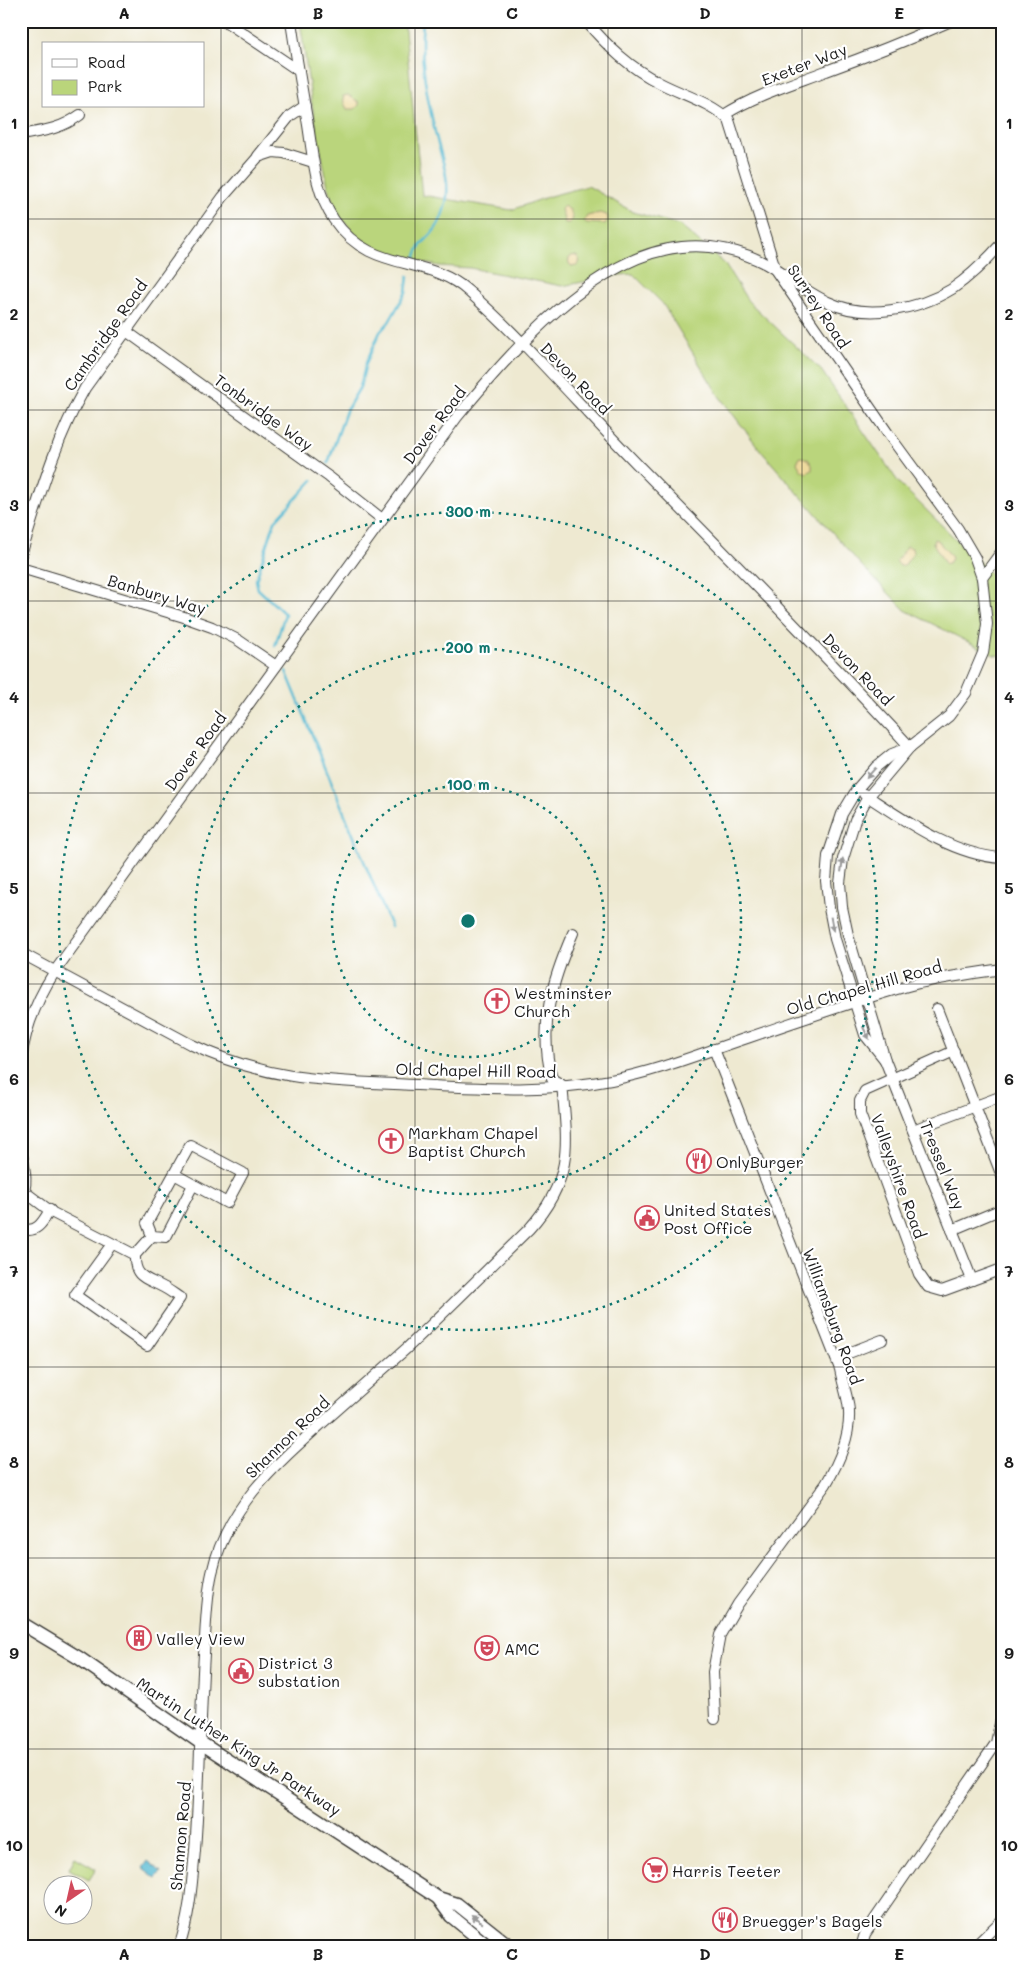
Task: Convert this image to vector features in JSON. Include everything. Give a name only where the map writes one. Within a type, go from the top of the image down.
[{"type":"main road","name":"Martin Luther King Jr Parkway","points":[[21,1623],[78,1658],[201,1743],[438,1898],[457,1904],[511,1947]]},
{"type":"main road","name":"Martin Luther King Jr Parkway","points":[[438,1898],[450,1916],[489,1947]]},
{"type":"street","points":[[225,21],[299,70]]},
{"type":"street","name":"Devon Road","points":[[291,21],[313,162],[326,206],[337,224],[350,239],[380,257],[427,269],[458,282],[494,314],[634,461],[773,601],[910,747]]},
{"type":"street","points":[[586,21],[606,45],[630,65],[661,84],[701,102],[724,115]]},
{"type":"street","name":"Exeter Way","points":[[724,115],[735,108],[768,94],[874,54],[951,21]]},
{"type":"street","name":"Cambridge Road","points":[[21,555],[60,438],[74,406],[85,388],[223,197],[290,116],[305,106]]},
{"type":"street","points":[[21,135],[59,128],[80,115]]},
{"type":"street","name":"Surrey Road","points":[[724,115],[732,126],[776,271],[958,529],[975,558],[982,578],[987,624],[984,646],[973,679],[958,705],[933,730],[910,747]]},
{"type":"street","points":[[21,150],[21,174]]},
{"type":"street","points":[[258,157],[273,152],[284,153],[313,162]]},
{"type":"street","name":"Dover Road","points":[[21,1060],[26,1033],[35,1006],[55,971],[457,416],[522,344],[556,312],[612,270],[646,255],[682,247],[708,248],[740,253],[752,257],[812,294],[838,306],[866,311],[885,310],[913,305],[953,288],[976,271],[1002,243]]},
{"type":"street","name":"Tonbridge Way","points":[[126,331],[329,477],[382,519]]},
{"type":"street","points":[[982,578],[1002,551]]},
{"type":"street","name":"Banbury Way","points":[[21,568],[184,616],[238,640],[276,666]]},
{"type":"street","name":"Tressel Way","points":[[885,1060],[865,1035],[854,1002],[835,939],[828,908],[826,881],[828,856],[834,833],[842,814],[857,789],[876,767],[892,754],[910,747]]},
{"type":"street","name":"Tressel Way","points":[[910,747],[868,796],[855,820],[843,859],[840,883],[842,907],[848,935],[885,1060],[972,1280]]},
{"type":"street","points":[[857,789],[953,846],[980,855],[1002,858]]},
{"type":"street","points":[[562,1087],[552,1079],[546,1026],[550,994],[573,933]]},
{"type":"street","name":"Old Chapel Hill Road","points":[[21,953],[214,1056],[269,1073],[298,1078],[500,1089],[562,1087],[612,1080],[650,1070],[866,998],[942,978],[1002,969]]},
{"type":"street","points":[[937,1009],[1002,1176]]},
{"type":"street","name":"Williamsburg Road","points":[[714,1049],[836,1358],[848,1404],[847,1428],[841,1455],[826,1484],[738,1604],[720,1635],[713,1672],[715,1719]]},
{"type":"street","name":"Valleyshire Road","points":[[954,1051],[865,1091],[860,1101],[860,1114],[919,1274],[928,1287],[942,1291],[1002,1269]]},
{"type":"street","name":"Shannon Road","points":[[178,1947],[188,1915],[191,1889],[198,1821],[202,1693],[210,1583],[220,1544],[232,1520],[257,1485],[286,1455],[406,1348],[529,1229],[543,1213],[559,1184],[565,1162],[567,1131],[562,1087]]},
{"type":"street","points":[[913,1130],[1002,1096]]},
{"type":"street","points":[[174,1174],[227,1203],[243,1173],[190,1145],[174,1174],[147,1223],[148,1230],[152,1236],[166,1238],[193,1185]]},
{"type":"street","points":[[21,1150],[23,1194],[38,1200],[50,1210],[134,1255]]},
{"type":"street","points":[[952,1230],[1002,1209]]},
{"type":"street","points":[[21,1228],[31,1231],[37,1229],[50,1210]]},
{"type":"street","points":[[134,1255],[152,1236]]},
{"type":"street","points":[[112,1244],[76,1295],[147,1346],[180,1298],[165,1287],[140,1276],[136,1270],[134,1255]]},
{"type":"street","points":[[836,1358],[882,1340]]},
{"type":"street","points":[[862,1947],[865,1934],[996,1743],[1002,1714]]},
{"type":"street","points":[[974,1947],[1002,1920]]},
{"type":"green space","points":[[300,21],[404,21],[422,195],[511,210],[550,196],[588,186],[633,212],[679,225],[724,263],[748,301],[821,370],[899,483],[992,575],[1002,562],[1002,656],[994,655],[905,610],[861,565],[761,451],[719,396],[663,304],[633,274],[562,286],[470,268],[439,266],[400,258],[365,244],[340,217],[329,192],[312,105]]},
{"type":"green space","points":[[75,1857],[96,1869],[92,1876],[82,1876],[69,1869]]},
{"type":"sand","points":[[348,95],[359,102],[355,109],[347,109],[344,103],[343,96]]},
{"type":"sand","points":[[564,206],[570,210],[573,219],[569,223],[565,223],[561,209]]},
{"type":"sand","points":[[600,213],[607,215],[608,220],[605,224],[587,223],[584,221],[587,216]]},
{"type":"sand","points":[[574,255],[580,261],[574,267],[568,261]]},
{"type":"sand","points":[[799,458],[808,459],[812,465],[812,470],[807,473],[801,470],[797,463]]},
{"type":"sand","points":[[934,539],[939,541],[951,556],[950,562],[946,564],[944,562],[933,543]]},
{"type":"sand","points":[[907,546],[912,548],[913,553],[904,566],[900,566],[896,561]]},
{"type":"water","points":[[148,1861],[161,1872],[156,1878],[143,1868]]},
{"type":"waterway","points":[[415,259],[422,244],[439,223],[447,194],[446,176],[424,77],[423,21]]},
{"type":"waterway","points":[[328,463],[346,411],[360,387],[366,363],[380,332],[389,322],[406,292],[408,276]]},
{"type":"waterway","points":[[275,646],[285,614],[258,589],[256,580],[275,521],[313,480]]},
{"type":"waterway","points":[[286,671],[391,927]]},
{"type":"place","name":"Westminster Church","points":[[497,1001]]},
{"type":"place","name":"Markham Chapel Baptist Church","points":[[391,1141]]},
{"type":"place","name":"OnlyBurger","points":[[699,1161]]},
{"type":"place","name":"United States Post Office","points":[[647,1218]]},
{"type":"place","name":"Valley View","points":[[139,1638]]},
{"type":"place","name":"AMC","points":[[487,1648]]},
{"type":"place","name":"District 3 substation","points":[[241,1671]]},
{"type":"place","name":"Harris Teeter","points":[[655,1870]]},
{"type":"place","name":"Bruegger's Bagels","points":[[725,1920]]}]
